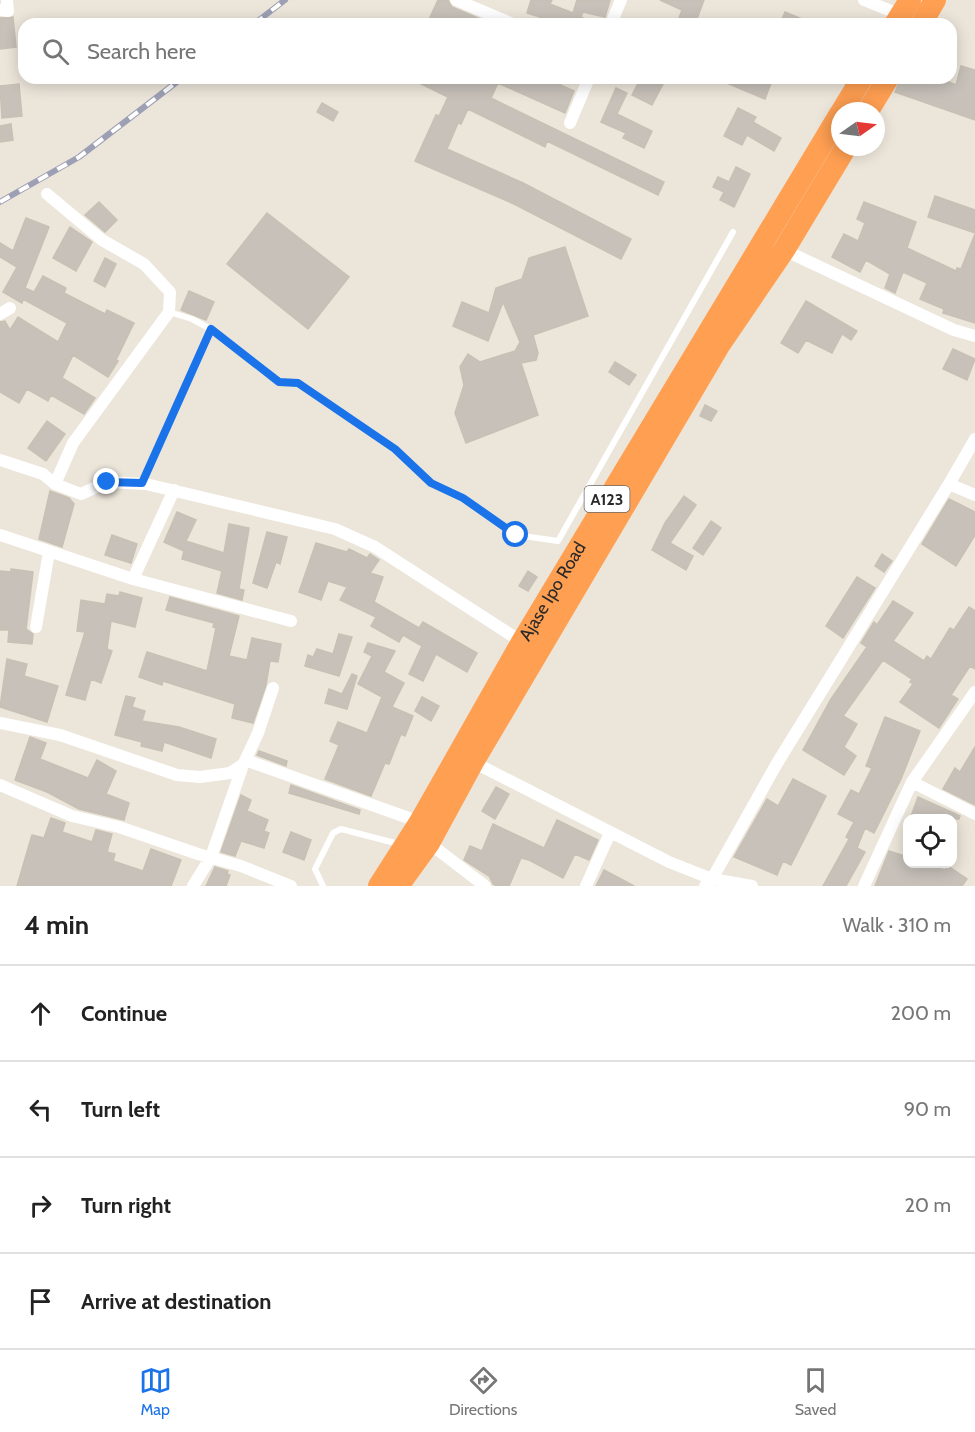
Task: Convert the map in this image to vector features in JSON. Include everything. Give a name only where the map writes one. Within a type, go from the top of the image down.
[{"type":"highway","points":[[907,16],[935,0]]},
{"type":"highway","name":"Ajase Ipo Road","points":[[848,102],[858,84]]},
{"type":"highway","points":[[873,102],[884,84]]},
{"type":"highway","name":"Ajase Ipo Road","points":[[398,886],[522,642],[831,130]]},
{"type":"highway","name":"Ajase Ipo Road","points":[[378,886],[405,846],[424,833],[473,762],[720,344],[784,249],[841,156]]},
{"type":"street","points":[[0,10],[8,11],[8,0]]},
{"type":"street","points":[[456,0],[499,18]]},
{"type":"street","points":[[614,18],[621,0]]},
{"type":"street","points":[[864,0],[907,16]]},
{"type":"street","points":[[570,123],[586,84]]},
{"type":"street","points":[[47,194],[102,240],[144,264],[170,292],[169,312],[74,443],[63,461],[55,484]]},
{"type":"street","points":[[784,249],[954,330],[975,336]]},
{"type":"street","points":[[708,882],[776,765],[975,439]]},
{"type":"street","points":[[0,460],[43,474],[55,484],[81,494],[107,482],[142,483],[336,529],[375,547],[522,642]]},
{"type":"street","points":[[949,484],[975,495]]},
{"type":"street","points":[[134,579],[174,490]]},
{"type":"street","points":[[0,535],[134,579],[291,621]]},
{"type":"street","points":[[36,627],[49,552]]},
{"type":"street","points":[[193,886],[211,857],[273,688]]},
{"type":"street","points":[[864,886],[912,782],[973,699]]},
{"type":"street","points":[[0,723],[60,735],[177,774],[200,777],[230,773],[248,761],[424,833],[485,886]]},
{"type":"street","points":[[473,762],[708,882],[752,886]]},
{"type":"street","points":[[912,782],[975,814]]},
{"type":"street","points":[[0,785],[72,816],[119,827],[291,886]]},
{"type":"street","points":[[586,886],[610,833]]},
{"type":"lane","points":[[169,312],[211,329],[279,382],[298,383],[395,449],[431,483],[463,498],[516,535],[558,541],[733,232]]},
{"type":"lane","points":[[142,483],[211,329]]},
{"type":"lane","points":[[323,886],[315,869],[333,833],[337,830],[341,829],[405,846]]},
{"type":"building","points":[[438,0],[448,0],[452,7],[478,18],[430,18]]},
{"type":"building","points":[[531,0],[552,0],[550,4],[573,13],[577,0],[610,0],[605,17],[583,12],[581,17],[583,18],[543,18],[527,13]]},
{"type":"building","points":[[660,0],[704,0],[697,18],[679,18],[682,10]]},
{"type":"building","points":[[785,12],[800,18],[782,18]]},
{"type":"building","points":[[13,17],[16,47],[0,49],[0,18]]},
{"type":"building","points":[[961,66],[975,70],[975,120],[895,92],[898,84],[956,85]]},
{"type":"building","points":[[19,84],[22,116],[2,118],[0,86]]},
{"type":"building","points":[[421,84],[498,84],[491,98],[664,182],[658,195],[547,141],[545,147],[468,109],[461,124],[458,123],[447,149],[523,183],[631,239],[621,259],[514,204],[415,161],[436,115],[439,116],[448,97]]},
{"type":"building","points":[[500,84],[558,84],[574,91],[565,113]]},
{"type":"building","points":[[638,84],[663,84],[652,105],[632,95]]},
{"type":"building","points":[[729,84],[771,84],[765,99]]},
{"type":"building","points":[[616,88],[627,93],[617,114],[652,131],[644,148],[623,138],[626,133],[601,122]]},
{"type":"building","points":[[322,103],[338,112],[333,121],[317,112]]},
{"type":"building","points":[[738,108],[756,117],[753,122],[781,138],[774,151],[747,135],[742,145],[724,136]]},
{"type":"building","points":[[11,124],[13,140],[0,142],[0,126]]},
{"type":"building","points":[[736,167],[750,174],[734,207],[720,200],[724,192],[713,187],[718,177],[729,182]]},
{"type":"building","points":[[935,196],[975,210],[975,233],[928,217]]},
{"type":"building","points":[[99,202],[117,220],[105,232],[85,215]]},
{"type":"building","points":[[864,202],[916,222],[907,248],[956,271],[957,268],[961,269],[975,234],[975,323],[943,313],[944,309],[920,299],[927,283],[903,272],[895,293],[885,288],[890,274],[866,260],[860,272],[832,257],[844,234],[858,241],[865,223],[857,219]]},
{"type":"building","points":[[267,213],[349,277],[308,329],[227,264]]},
{"type":"building","points":[[26,218],[49,227],[25,288],[34,292],[43,276],[66,288],[64,293],[105,314],[107,310],[134,323],[116,360],[118,361],[108,377],[73,355],[62,378],[95,398],[84,414],[51,395],[48,401],[27,389],[19,403],[0,392],[0,322],[5,321],[10,330],[18,317],[58,342],[67,323],[23,299],[22,303],[3,292],[17,267],[0,257],[0,243],[13,251]]},
{"type":"building","points":[[70,227],[92,242],[76,271],[53,258]]},
{"type":"building","points":[[565,247],[588,316],[533,335],[538,353],[536,360],[521,363],[538,415],[466,443],[455,413],[464,385],[460,367],[468,354],[480,362],[515,351],[520,342],[503,302],[488,341],[453,326],[462,302],[489,313],[496,288],[522,279],[529,258]]},
{"type":"building","points":[[105,258],[116,264],[105,287],[94,281]]},
{"type":"building","points":[[189,291],[214,302],[206,320],[181,310]]},
{"type":"building","points":[[806,301],[857,331],[851,340],[842,334],[832,353],[806,340],[798,353],[781,343]]},
{"type":"building","points":[[953,349],[975,359],[967,380],[943,369]]},
{"type":"building","points":[[615,362],[636,375],[629,385],[609,372]]},
{"type":"building","points":[[705,405],[717,411],[711,421],[700,416]]},
{"type":"building","points":[[47,421],[65,434],[46,461],[28,448]]},
{"type":"building","points":[[50,491],[69,498],[74,504],[62,547],[39,539]]},
{"type":"building","points":[[684,496],[696,505],[670,543],[693,556],[686,570],[652,550],[665,523]]},
{"type":"building","points":[[949,499],[975,512],[975,535],[956,566],[922,544]]},
{"type":"building","points":[[177,512],[196,520],[186,541],[224,553],[229,524],[249,528],[239,589],[244,590],[242,600],[217,593],[222,571],[182,559],[184,551],[164,542]]},
{"type":"building","points":[[711,521],[721,528],[703,555],[693,548]]},
{"type":"building","points":[[267,532],[287,537],[280,564],[276,562],[267,588],[253,583]]},
{"type":"building","points":[[112,535],[137,544],[131,563],[105,555]]},
{"type":"building","points":[[316,543],[347,552],[349,549],[367,558],[370,554],[379,560],[370,573],[383,577],[374,602],[419,628],[423,622],[477,653],[467,672],[436,654],[423,681],[409,674],[422,646],[403,635],[399,642],[371,626],[376,617],[340,600],[347,587],[328,581],[321,600],[299,592]]},
{"type":"building","points":[[882,554],[892,561],[884,572],[875,566]]},
{"type":"building","points":[[11,569],[33,572],[26,629],[33,634],[32,644],[8,642],[9,630],[0,630],[0,571],[11,572]]},
{"type":"building","points":[[528,571],[537,577],[528,591],[519,586]]},
{"type":"building","points":[[857,577],[875,588],[843,638],[826,626]]},
{"type":"building","points":[[120,592],[142,598],[135,627],[111,621],[107,649],[112,651],[101,683],[91,679],[85,700],[66,695],[85,632],[77,631],[81,600],[105,604],[107,594],[119,596]]},
{"type":"building","points":[[170,597],[239,616],[229,656],[247,660],[252,638],[281,644],[278,662],[270,661],[266,685],[253,723],[232,718],[235,704],[163,681],[162,685],[139,677],[147,652],[207,671],[216,628],[213,627],[214,623],[166,610]]},
{"type":"building","points":[[893,601],[913,613],[893,641],[924,661],[927,656],[931,659],[950,628],[954,630],[969,607],[975,611],[975,669],[970,666],[951,695],[958,699],[939,728],[900,702],[913,684],[910,682],[912,679],[883,660],[843,716],[857,724],[844,747],[856,756],[844,775],[803,750],[831,699],[867,647],[861,643],[874,622],[877,625]]},
{"type":"building","points":[[339,634],[352,637],[339,676],[305,666],[308,655],[313,657],[317,649],[333,654]]},
{"type":"building","points":[[368,643],[395,651],[384,672],[404,683],[392,707],[413,716],[405,736],[401,734],[389,764],[385,763],[371,796],[325,779],[339,745],[330,741],[338,722],[367,733],[382,697],[358,684],[372,656],[364,652]]},
{"type":"building","points":[[7,659],[27,664],[24,676],[58,686],[47,722],[0,707]]},
{"type":"building","points":[[352,674],[357,676],[347,709],[325,703],[329,689],[342,694]]},
{"type":"building","points":[[126,696],[135,698],[132,707],[145,711],[142,721],[179,727],[216,739],[211,758],[164,742],[162,751],[141,746],[142,742],[115,735]]},
{"type":"building","points":[[422,697],[439,706],[431,721],[415,711]]},
{"type":"building","points":[[885,717],[920,731],[901,779],[874,833],[865,828],[857,848],[865,852],[846,886],[823,886],[849,839],[846,837],[854,822],[838,814],[851,790],[859,794],[872,768],[866,766]]},
{"type":"building","points":[[30,737],[46,743],[40,759],[88,778],[97,760],[116,771],[106,794],[129,803],[124,820],[79,809],[47,792],[15,780]]},
{"type":"building","points":[[975,747],[975,805],[943,789],[955,768],[960,772]]},
{"type":"building","points":[[259,751],[287,761],[286,766],[257,755]]},
{"type":"building","points":[[793,779],[826,796],[791,865],[783,861],[777,875],[734,857],[767,799],[778,806]]},
{"type":"building","points":[[291,785],[360,810],[359,814],[289,793]]},
{"type":"building","points":[[496,787],[509,794],[495,819],[482,811]]},
{"type":"building","points":[[241,795],[251,800],[247,811],[268,820],[264,831],[269,833],[264,848],[241,841],[235,856],[221,852]]},
{"type":"building","points":[[918,797],[956,814],[912,814]]},
{"type":"building","points":[[51,818],[65,823],[62,832],[92,842],[96,830],[112,834],[107,852],[115,854],[113,861],[143,871],[151,849],[181,860],[171,886],[17,886],[32,835],[44,838]]},
{"type":"building","points":[[557,820],[598,840],[589,860],[575,854],[563,878],[521,858],[509,886],[497,886],[493,884],[489,876],[464,860],[470,846],[482,851],[493,824],[544,848]]},
{"type":"building","points":[[291,832],[311,840],[304,860],[283,852]]},
{"type":"building","points":[[889,851],[903,855],[903,868],[945,870],[951,868],[967,879],[962,886],[875,886]]},
{"type":"building","points":[[215,867],[228,871],[227,874],[230,875],[226,886],[206,886]]},
{"type":"building","points":[[604,870],[634,886],[596,886]]},
{"type":"railway","points":[[262,18],[285,0]]},
{"type":"railway","points":[[0,202],[79,157],[174,84]]},
{"type":"route","points":[[107,482],[142,483],[211,329],[279,382],[298,383],[395,449],[431,483],[463,498],[516,535]]}]
